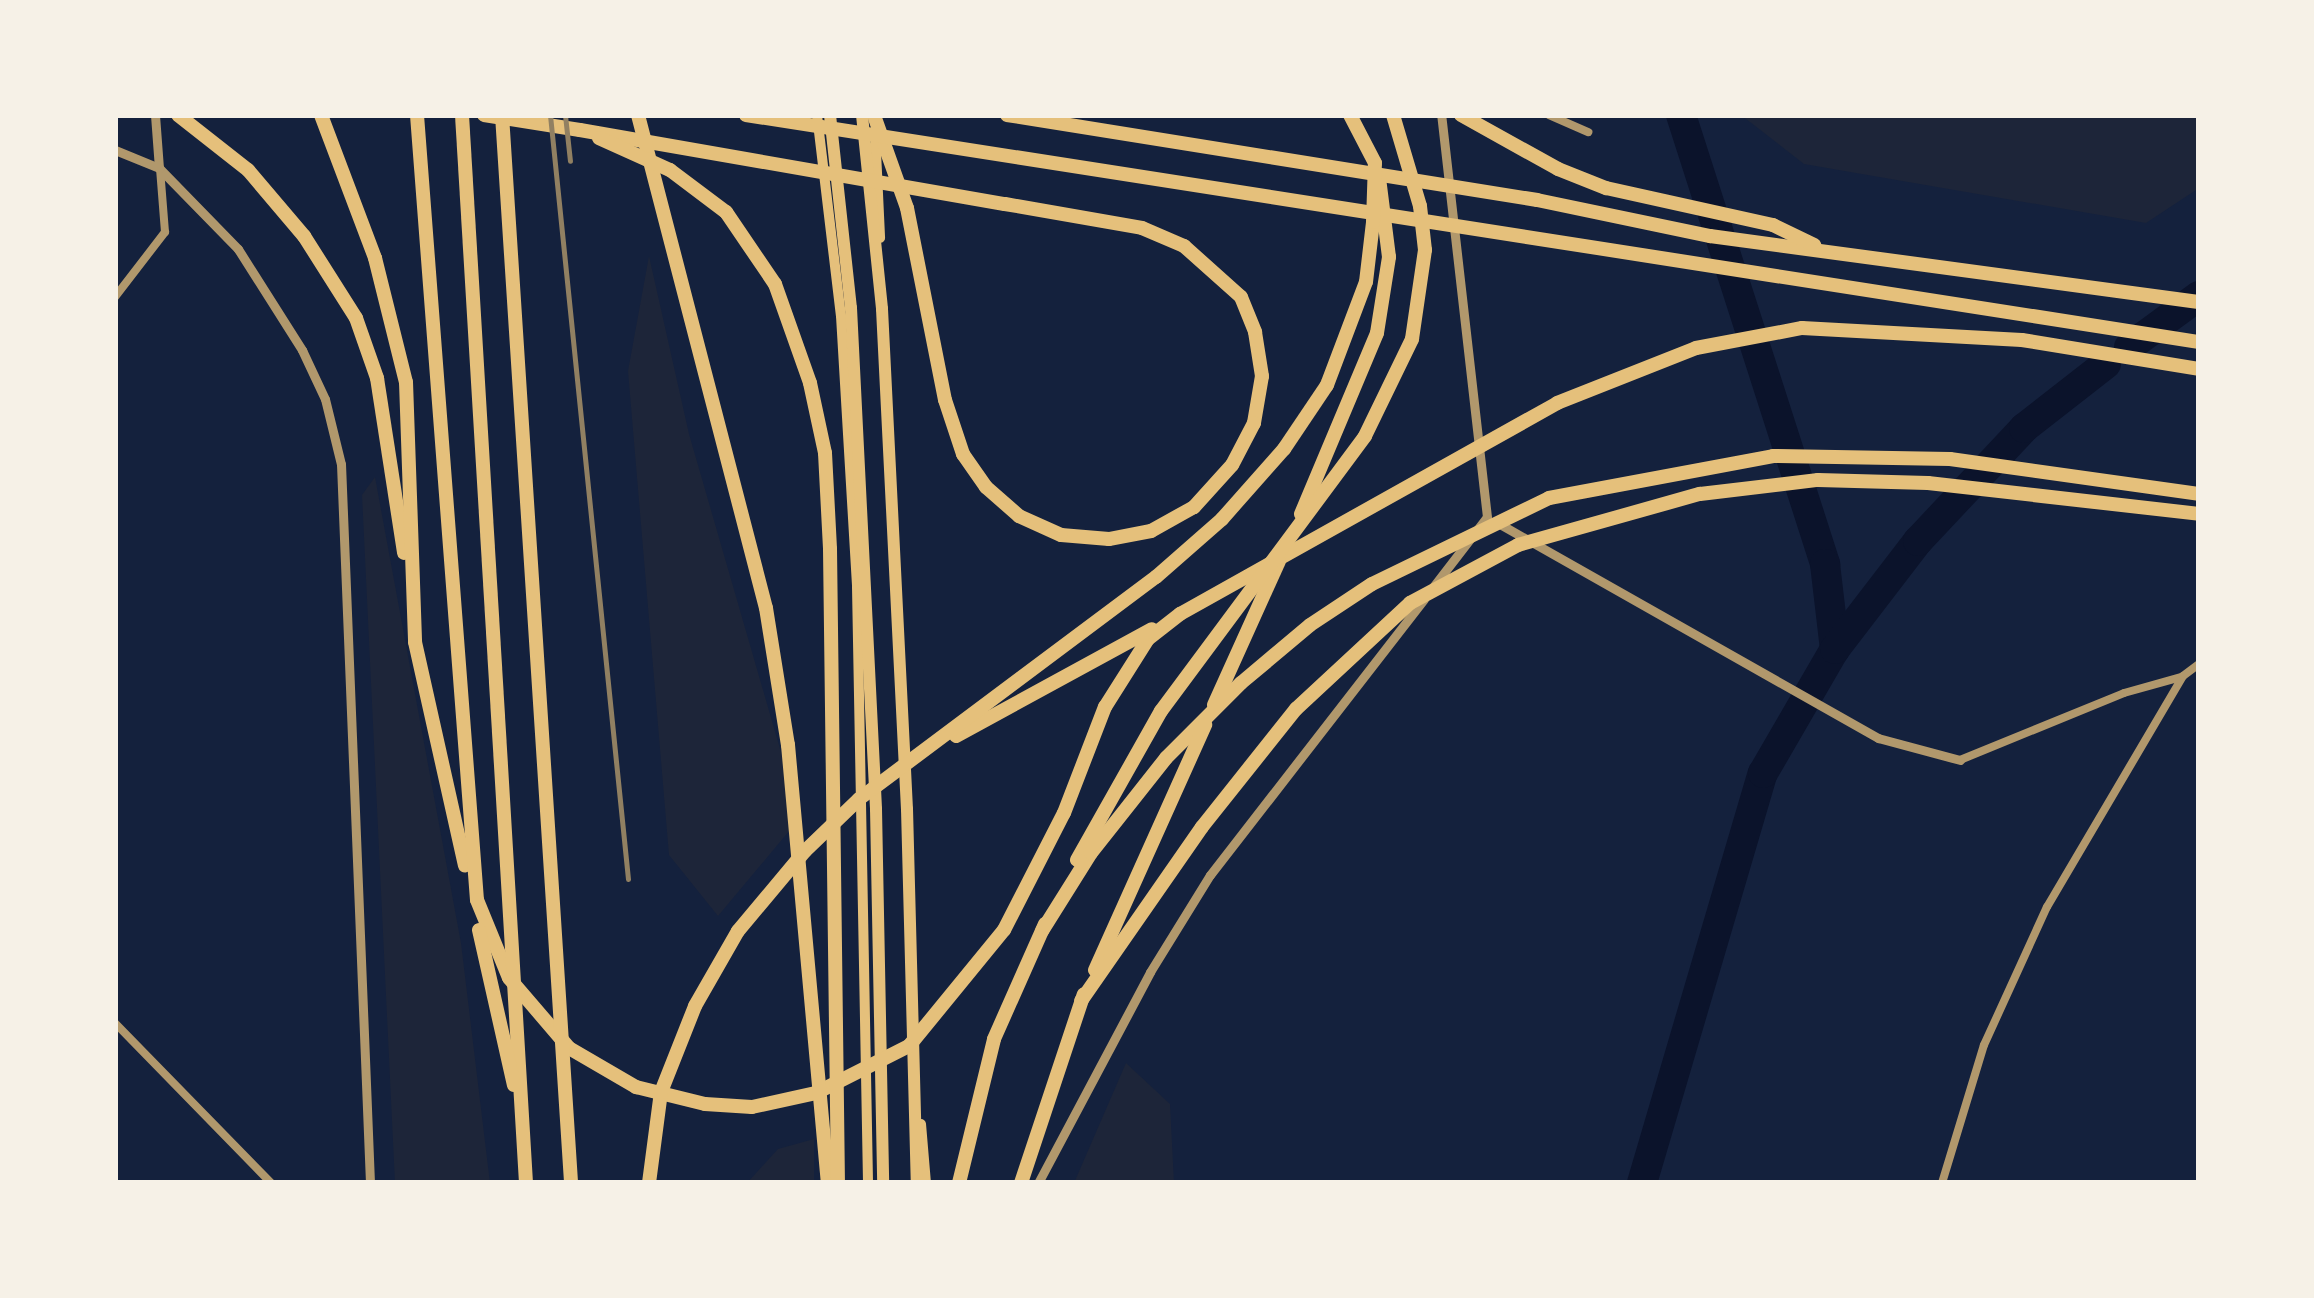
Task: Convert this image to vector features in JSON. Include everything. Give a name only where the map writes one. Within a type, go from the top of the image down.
[{"type":"highway","points":[[178,115],[197,126],[248,170],[304,236],[356,318],[390,443],[415,642],[522,1124]]},
{"type":"highway","points":[[321,115],[376,258],[406,382],[415,642]]},
{"type":"highway","points":[[417,115],[435,392],[477,900],[490,940],[526,1002],[569,1048],[636,1087],[705,1104],[767,1104],[851,1080],[909,1046],[1004,930],[1064,813],[1122,674],[1148,639],[1180,614]]},
{"type":"highway","points":[[462,115],[526,1183]]},
{"type":"highway","points":[[484,115],[580,130],[1006,204],[1142,228],[1184,246],[1240,297],[1255,332],[1262,376],[1254,422],[1232,464],[1194,507],[1151,530],[1108,539],[1061,535],[1019,516],[963,454],[945,400],[907,208],[870,116]]},
{"type":"highway","points":[[502,115],[571,1183]]},
{"type":"highway","points":[[638,115],[766,608],[788,744],[828,1183]]},
{"type":"highway","points":[[746,115],[2199,342]]},
{"type":"highway","points":[[830,115],[854,366],[876,809],[883,1183]]},
{"type":"highway","points":[[1007,115],[1538,200],[1710,236],[2091,284],[2199,302]]},
{"type":"highway","points":[[1021,1183],[1081,1001],[1377,333],[1389,257],[1388,208],[1375,162],[1350,115]]},
{"type":"highway","points":[[959,1183],[994,1039],[1042,932],[1161,711],[1327,490],[1391,388],[1412,339],[1424,250],[1420,206],[1393,115]]},
{"type":"highway","points":[[1461,115],[1488,133],[1606,188],[1772,225],[1822,249]]},
{"type":"highway","points":[[870,116],[885,367],[917,1183]]},
{"type":"highway","points":[[580,130],[670,170],[726,212],[775,284],[810,383],[825,453],[830,549],[838,1183]]},
{"type":"highway","points":[[649,1183],[661,1092],[695,1006],[738,931],[804,851],[859,799],[920,756],[1222,519],[1316,401],[1366,282],[1375,162]]},
{"type":"highway","points":[[920,756],[1604,380],[1696,348],[1802,328],[2022,340],[2199,369]]},
{"type":"highway","points":[[1042,932],[1090,853],[1166,758],[1241,683],[1310,624],[1372,584],[1549,498],[1772,456],[1950,460],[2199,494]]},
{"type":"highway","points":[[1081,1001],[1202,827],[1296,709],[1410,603],[1518,545],[1621,512],[1818,480],[1928,483],[2199,514]]},
{"type":"main road","points":[[818,115],[842,316],[857,587],[868,1183]]},
{"type":"main road","points":[[870,116],[926,1183]]},
{"type":"street","points":[[115,297],[165,232],[155,115]]},
{"type":"street","points":[[1038,1183],[1150,972],[1210,875],[1487,517],[1441,115]]},
{"type":"street","points":[[1550,115],[1588,132]]},
{"type":"street","points":[[115,150],[160,168],[238,249],[302,350],[325,399],[341,464],[370,1183]]},
{"type":"street","points":[[1487,517],[1863,729],[1960,760],[2124,693],[2183,676],[2199,664]]},
{"type":"street","points":[[1942,1183],[1984,1046],[2048,907],[2183,676]]},
{"type":"street","points":[[115,1024],[271,1183]]},
{"type":"shaded area","points":[[1741,115],[2199,115],[2199,188],[2146,223],[1804,164]]},
{"type":"shaded area","points":[[649,256],[689,434],[800,818],[718,916],[669,855],[628,371]]},
{"type":"shaded area","points":[[375,477],[461,943],[490,1183],[395,1183],[362,495]]},
{"type":"shaded area","points":[[1126,1063],[1170,1104],[1174,1183],[1074,1183]]},
{"type":"shaded area","points":[[814,1139],[814,1183],[747,1183],[778,1149]]},
{"type":"waterway","points":[[1681,115],[1825,564],[1835,649]]},
{"type":"waterway","points":[[2129,347],[2199,296]]},
{"type":"waterway","points":[[1642,1183],[1763,773],[1835,649],[1918,541],[2024,428],[2106,364]]},
{"type":"railway","points":[[550,115],[628,879]]},
{"type":"railway","points":[[565,115],[570,161]]}]
